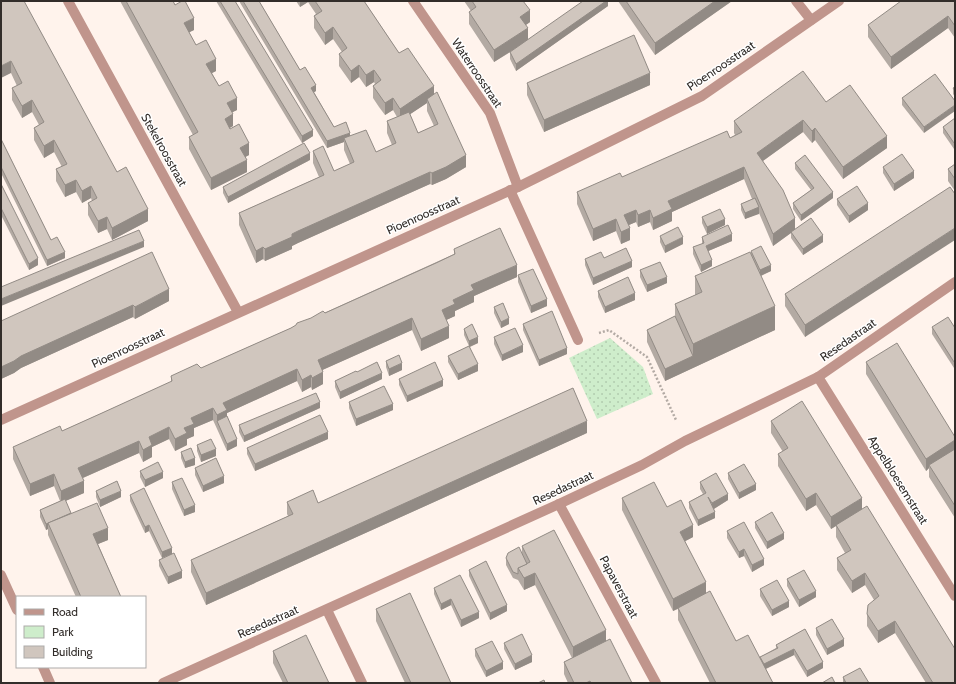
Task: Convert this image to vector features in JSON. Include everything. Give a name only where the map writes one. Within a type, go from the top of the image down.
[{"type":"street","name":"Stekelroosstraat","points":[[68,1],[238,312]]},
{"type":"street","name":"Waterroosstraat","points":[[413,1],[490,113],[514,188],[578,340]]},
{"type":"street","points":[[796,1],[811,20]]},
{"type":"street","name":"Pioenroosstraat","points":[[1,420],[514,188],[702,96],[839,1]]},
{"type":"street","name":"Resedastraat","points":[[163,683],[559,504],[642,465],[685,441],[818,377],[955,282]]},
{"type":"street","name":"Appelbloesemstraat","points":[[818,377],[955,596]]},
{"type":"street","name":"Papaverstraat","points":[[559,504],[656,683]]},
{"type":"street","points":[[1,575],[16,608]]},
{"type":"street","points":[[327,610],[362,683]]},
{"type":"street","points":[[43,668],[50,683]]},
{"type":"path","points":[[578,340],[609,330],[647,357],[685,441]]},
{"type":"green space","points":[[610,338],[643,367],[653,394],[597,419],[569,358]]},
{"type":"building","points":[[1,1],[24,1],[117,172],[126,167],[148,209],[112,228],[107,217],[98,221],[88,203],[97,198],[91,186],[82,191],[76,180],[65,185],[56,169],[67,164],[54,140],[44,146],[34,128],[44,122],[32,100],[22,106],[12,88],[22,83],[11,61],[1,66]]},
{"type":"building","points":[[126,1],[173,1],[175,5],[185,1],[194,18],[184,23],[196,45],[206,40],[216,59],[206,64],[219,86],[228,81],[237,98],[227,103],[233,114],[225,119],[230,129],[239,124],[249,143],[240,148],[247,160],[211,178],[189,137],[198,132]]},
{"type":"building","points":[[220,1],[235,1],[313,130],[302,136]]},
{"type":"building","points":[[243,1],[259,1],[300,70],[305,67],[316,85],[311,88],[334,127],[346,122],[350,133],[327,141]]},
{"type":"building","points":[[315,1],[364,1],[399,53],[408,48],[434,86],[400,109],[393,98],[385,103],[373,86],[381,80],[374,70],[366,75],[359,65],[351,71],[339,54],[347,48],[333,27],[325,33],[314,16],[322,11]]},
{"type":"building","points":[[472,1],[523,1],[530,10],[520,17],[528,28],[494,50],[469,12],[476,7]]},
{"type":"building","points":[[583,1],[606,1],[516,64],[510,52]]},
{"type":"building","points":[[626,1],[715,1],[655,43]]},
{"type":"building","points":[[901,1],[955,1],[955,26],[948,16],[891,57],[868,25]]},
{"type":"building","points":[[634,35],[650,73],[544,120],[527,83]]},
{"type":"building","points":[[803,71],[826,102],[850,85],[887,136],[843,167],[815,128],[812,131],[803,120],[757,153],[783,190],[795,218],[773,234],[744,167],[668,201],[672,209],[653,218],[650,210],[638,215],[636,210],[624,215],[630,228],[621,232],[616,219],[593,229],[577,192],[620,173],[622,177],[727,131],[730,138],[742,132],[734,121]]},
{"type":"building","points":[[935,74],[955,101],[955,105],[924,127],[902,98]]},
{"type":"building","points":[[437,92],[466,155],[446,167],[432,173],[430,172],[298,231],[292,234],[292,237],[265,249],[263,247],[256,251],[239,213],[324,175],[313,151],[323,146],[334,171],[354,162],[344,138],[366,130],[376,152],[396,143],[387,121],[409,112],[418,133],[438,124],[427,99]]},
{"type":"building","points":[[955,118],[955,142],[954,143],[943,127]]},
{"type":"building","points":[[1,139],[51,240],[57,237],[65,252],[47,260],[1,167]]},
{"type":"building","points":[[304,143],[310,153],[228,197],[223,187]]},
{"type":"building","points":[[902,154],[914,171],[894,184],[883,167]]},
{"type":"building","points":[[805,155],[833,192],[801,215],[793,203],[814,188],[795,163]]},
{"type":"building","points":[[955,164],[955,179],[948,169]]},
{"type":"building","points":[[1,184],[38,258],[29,264],[1,208]]},
{"type":"building","points":[[857,186],[868,203],[849,216],[837,199]]},
{"type":"building","points":[[950,187],[955,194],[955,228],[805,325],[785,294]]},
{"type":"building","points":[[755,198],[759,207],[745,213],[741,204]]},
{"type":"building","points":[[720,209],[725,219],[707,227],[702,217]]},
{"type":"building","points":[[811,218],[823,235],[803,249],[791,232]]},
{"type":"building","points":[[728,225],[732,234],[706,246],[712,260],[701,265],[693,247],[704,243],[702,237]]},
{"type":"building","points":[[678,227],[683,237],[665,246],[660,236]]},
{"type":"building","points":[[500,228],[517,265],[471,285],[474,290],[453,300],[455,304],[442,310],[449,326],[421,339],[412,318],[318,360],[323,372],[312,378],[311,375],[302,380],[297,369],[223,403],[227,410],[217,415],[213,408],[191,418],[194,424],[184,428],[187,433],[175,439],[169,427],[149,437],[152,445],[143,450],[139,441],[78,468],[84,481],[61,491],[54,474],[30,484],[13,447],[60,426],[62,431],[172,381],[171,376],[197,364],[201,368],[291,328],[297,323],[311,318],[323,311],[325,313],[455,254],[454,249]]},
{"type":"building","points":[[139,230],[144,241],[1,299],[1,287]]},
{"type":"building","points":[[761,246],[771,265],[760,270],[751,251]]},
{"type":"building","points":[[626,248],[632,261],[593,278],[585,259],[601,252],[604,258]]},
{"type":"building","points":[[152,252],[169,289],[135,307],[133,305],[21,356],[1,367],[1,321]]},
{"type":"building","points":[[750,252],[775,306],[693,344],[675,304],[702,292],[695,276]]},
{"type":"building","points":[[660,262],[667,277],[647,285],[640,270]]},
{"type":"building","points":[[533,269],[547,299],[531,306],[518,275]]},
{"type":"building","points":[[628,277],[635,293],[605,307],[598,291]]},
{"type":"building","points":[[503,303],[509,318],[501,322],[494,307]]},
{"type":"building","points":[[552,311],[567,348],[539,360],[523,324]]},
{"type":"building","points":[[675,316],[693,356],[665,369],[647,330]]},
{"type":"building","points":[[948,317],[955,328],[954,362],[932,327]]},
{"type":"building","points":[[472,324],[478,337],[469,341],[464,329]]},
{"type":"building","points":[[515,328],[523,345],[502,355],[494,337]]},
{"type":"building","points":[[897,343],[955,437],[955,440],[926,459],[866,362]]},
{"type":"building","points":[[469,346],[478,364],[458,374],[448,356]]},
{"type":"building","points":[[399,355],[402,363],[389,369],[386,361]]},
{"type":"building","points":[[377,362],[382,373],[340,392],[335,381]]},
{"type":"building","points":[[435,362],[443,380],[407,396],[399,379]]},
{"type":"building","points":[[384,386],[393,404],[356,419],[349,402]]},
{"type":"building","points":[[573,388],[587,421],[206,593],[191,560],[293,514],[287,502],[313,490],[318,503]]},
{"type":"building","points":[[316,393],[320,402],[244,436],[239,425]]},
{"type":"building","points":[[802,401],[862,498],[831,517],[816,493],[806,499],[778,454],[788,448],[771,421]]},
{"type":"building","points":[[320,415],[328,432],[255,464],[247,448]]},
{"type":"building","points":[[227,416],[237,439],[227,444],[217,421]]},
{"type":"building","points":[[211,439],[216,449],[201,455],[197,445]]},
{"type":"building","points":[[191,448],[195,458],[185,462],[181,452]]},
{"type":"building","points":[[955,449],[955,506],[929,465]]},
{"type":"building","points":[[216,458],[224,476],[203,486],[195,468]]},
{"type":"building","points":[[158,462],[163,472],[145,480],[140,471]]},
{"type":"building","points":[[744,464],[756,484],[739,493],[728,473]]},
{"type":"building","points":[[716,473],[728,494],[712,503],[708,497],[715,512],[698,520],[689,502],[706,493],[700,482]]},
{"type":"building","points":[[182,478],[195,505],[184,510],[172,482]]},
{"type":"building","points":[[117,481],[121,491],[100,500],[96,491]]},
{"type":"building","points":[[654,482],[667,507],[681,500],[693,525],[680,532],[706,582],[673,599],[622,498]]},
{"type":"building","points":[[144,488],[172,548],[162,552],[149,525],[145,527],[130,495]]},
{"type":"building","points":[[65,499],[71,513],[46,524],[40,510]]},
{"type":"building","points":[[97,503],[108,528],[93,534],[121,596],[81,596],[48,523]]},
{"type":"building","points":[[867,506],[955,649],[955,683],[933,683],[895,621],[878,631],[867,614],[868,605],[879,596],[865,573],[852,581],[837,558],[851,550],[836,525]]},
{"type":"building","points":[[772,512],[784,533],[767,542],[755,522]]},
{"type":"building","points":[[744,522],[764,559],[752,565],[744,549],[739,552],[727,531]]},
{"type":"building","points":[[554,530],[606,630],[573,647],[535,573],[524,578],[518,568],[530,562],[522,546]]},
{"type":"building","points":[[519,547],[527,564],[518,568],[518,574],[513,572],[506,558],[508,553]]},
{"type":"building","points":[[174,553],[182,571],[168,577],[159,560]]},
{"type":"building","points":[[486,561],[507,605],[490,613],[469,570]]},
{"type":"building","points":[[804,570],[816,591],[799,600],[787,579]]},
{"type":"building","points":[[460,575],[479,612],[461,620],[451,599],[441,604],[434,588]]},
{"type":"building","points":[[777,580],[789,601],[772,610],[760,589]]},
{"type":"building","points":[[710,591],[736,641],[748,635],[773,683],[716,683],[678,608]]},
{"type":"building","points":[[410,593],[451,683],[411,683],[376,609]]},
{"type":"building","points":[[832,619],[844,639],[827,649],[816,628]]},
{"type":"building","points":[[805,629],[823,662],[807,671],[794,649],[764,664],[760,657],[778,648],[776,645]]},
{"type":"building","points":[[522,634],[532,655],[515,664],[504,643]]},
{"type":"building","points":[[306,635],[329,683],[288,683],[273,651]]},
{"type":"building","points":[[610,639],[632,683],[591,683],[590,681],[586,683],[574,683],[564,662]]},
{"type":"building","points":[[492,641],[503,662],[486,671],[475,649]]},
{"type":"building","points":[[860,668],[869,683],[846,683],[843,677]]},
{"type":"building","points":[[832,677],[835,683],[822,683]]},
{"type":"building","points":[[544,680],[545,683],[538,683]]}]
